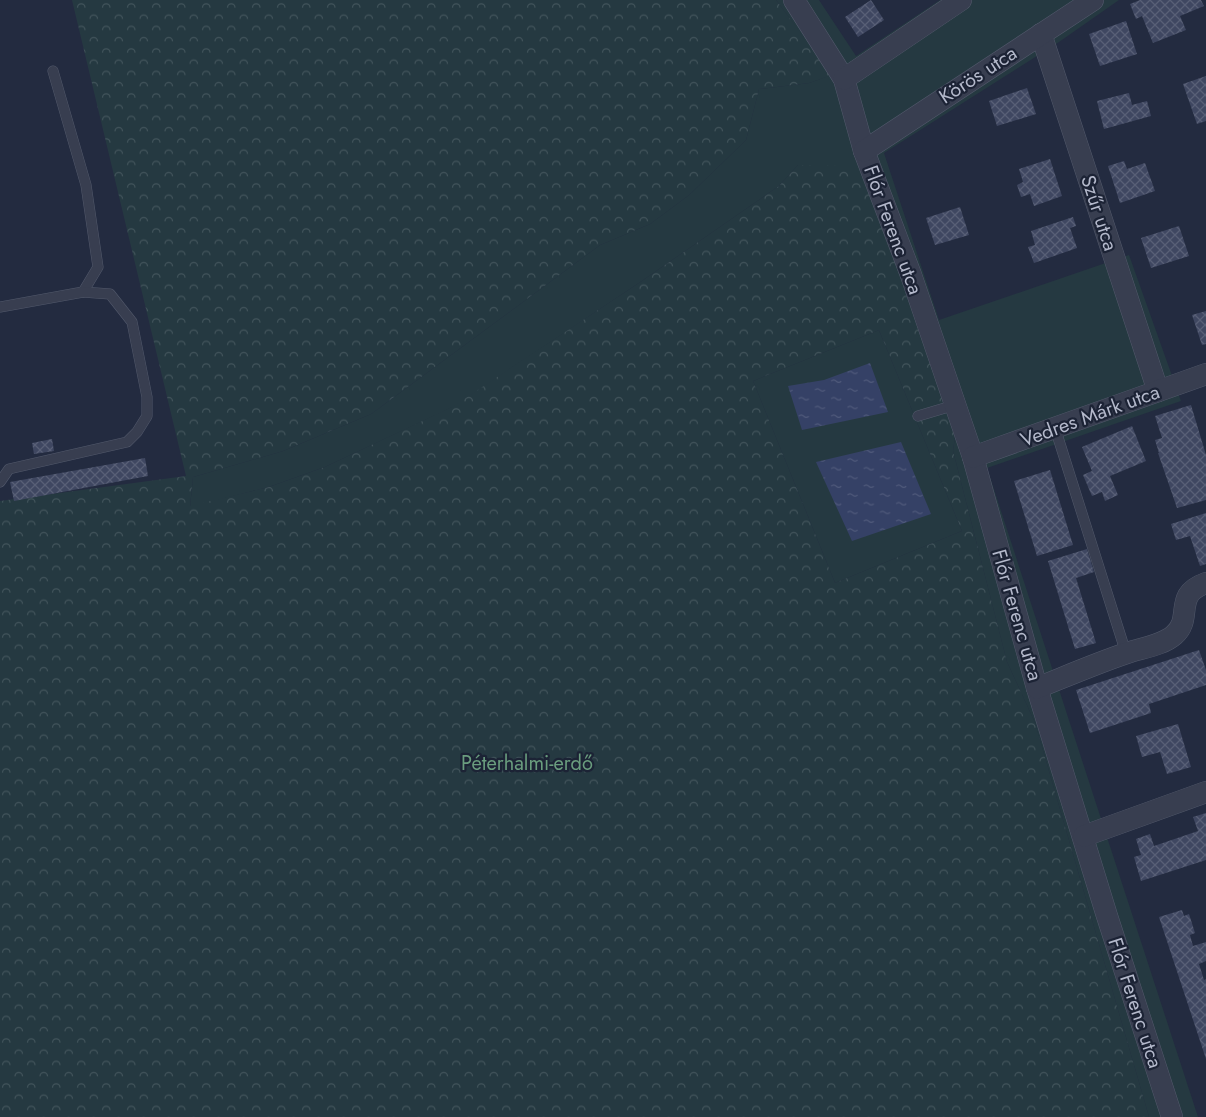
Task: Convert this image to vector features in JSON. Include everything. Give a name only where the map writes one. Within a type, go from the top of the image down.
[{"type":"street","name":"Flór Ferenc utca","points":[[794,0],[844,79],[864,151],[911,275],[973,457],[1037,688],[1107,916],[1172,1117]]},
{"type":"street","points":[[844,79],[961,0]]},
{"type":"street","name":"Körös utca","points":[[864,151],[1093,0]]},
{"type":"street","name":"Szűr utca","points":[[1041,34],[1158,391]]},
{"type":"street","name":"Vedres Márk utca","points":[[973,457],[1206,374]]},
{"type":"street","points":[[1037,688],[1126,653],[1168,640],[1176,634],[1182,625],[1184,601],[1188,594],[1193,589],[1206,583]]},
{"type":"street","points":[[1084,836],[1206,792]]},
{"type":"lane","points":[[53,71],[86,185],[98,267],[83,292]]},
{"type":"lane","points":[[0,308],[83,292],[110,294],[132,322],[147,397],[147,416],[137,432],[127,442],[9,469],[0,482]]},
{"type":"lane","points":[[918,416],[955,405]]},
{"type":"lane","points":[[1056,428],[1126,653]]},
{"type":"green space","name":"Péterhalmi-erdő","points":[[72,0],[776,0],[832,75],[809,83],[759,89],[746,140],[689,195],[650,224],[600,245],[371,414],[283,451],[193,477],[190,506],[269,487],[325,467],[452,407],[642,281],[779,186],[798,165],[853,166],[873,199],[955,436],[953,451],[1007,662],[1035,723],[1149,1117],[0,1117],[0,501],[186,476]],"holes":[[[879,330],[962,531],[835,583],[753,381]]]},
{"type":"green space","points":[[776,0],[819,0],[856,56],[940,0],[1119,0],[1059,42],[884,153],[939,320],[1129,255],[1181,401],[987,468],[1198,1117],[1149,1117],[1035,723],[1007,662],[953,451],[955,436],[798,165],[779,186],[642,281],[453,407],[325,467],[269,487],[190,507],[193,477],[283,451],[371,414],[600,245],[650,224],[689,195],[746,140],[759,89],[809,83],[831,75]]},
{"type":"green space","points":[[879,330],[962,531],[835,583],[753,381]]},
{"type":"water","points":[[870,363],[888,412],[802,430],[788,386],[824,380]]},
{"type":"water","points":[[901,442],[931,514],[852,541],[816,462]]},
{"type":"building","points":[[871,0],[884,20],[858,37],[845,17]]},
{"type":"building","points":[[1140,0],[1201,0],[1204,6],[1180,16],[1186,30],[1153,43],[1142,16],[1136,19],[1130,4]]},
{"type":"building","points":[[1126,21],[1137,54],[1100,66],[1089,34]]},
{"type":"building","points":[[1206,76],[1206,121],[1197,124],[1183,84]]},
{"type":"building","points":[[1027,88],[1036,114],[997,126],[989,101]]},
{"type":"building","points":[[1129,93],[1132,105],[1147,101],[1151,116],[1104,129],[1097,101]]},
{"type":"building","points":[[1050,159],[1062,196],[1034,206],[1030,194],[1021,197],[1017,185],[1023,182],[1019,169]]},
{"type":"building","points":[[1124,161],[1127,169],[1145,163],[1155,191],[1120,203],[1108,166]]},
{"type":"building","points":[[960,207],[969,235],[935,245],[926,218]]},
{"type":"building","points":[[1073,217],[1076,226],[1070,228],[1077,248],[1034,263],[1028,247],[1035,245],[1031,231]]},
{"type":"building","points":[[1179,226],[1189,256],[1151,268],[1141,238]]},
{"type":"building","points":[[1206,311],[1206,344],[1202,345],[1192,315]]},
{"type":"building","points":[[1191,405],[1206,455],[1206,500],[1177,508],[1158,453],[1155,440],[1162,438],[1155,416]]},
{"type":"building","points":[[1132,426],[1146,461],[1110,476],[1118,495],[1105,501],[1102,492],[1092,496],[1083,475],[1092,471],[1082,447]]},
{"type":"building","points":[[52,439],[54,451],[34,454],[32,443]]},
{"type":"building","points":[[145,458],[148,476],[14,501],[10,482]]},
{"type":"building","points":[[1050,470],[1073,545],[1037,556],[1014,481]]},
{"type":"building","points":[[1206,513],[1206,564],[1200,566],[1190,536],[1176,540],[1171,524]]},
{"type":"building","points":[[1087,549],[1094,572],[1076,578],[1096,643],[1075,649],[1048,561]]},
{"type":"building","points":[[1199,650],[1206,670],[1206,685],[1149,704],[1151,713],[1090,733],[1076,690]]},
{"type":"building","points":[[1178,724],[1191,767],[1167,774],[1160,752],[1142,757],[1136,736]]},
{"type":"building","points":[[1206,813],[1206,860],[1141,881],[1134,857],[1141,855],[1136,839],[1150,834],[1154,846],[1198,831],[1193,817]]},
{"type":"building","points":[[1182,910],[1184,916],[1189,914],[1195,933],[1190,935],[1193,946],[1206,942],[1206,961],[1199,964],[1204,980],[1206,979],[1206,1059],[1159,917]]}]
